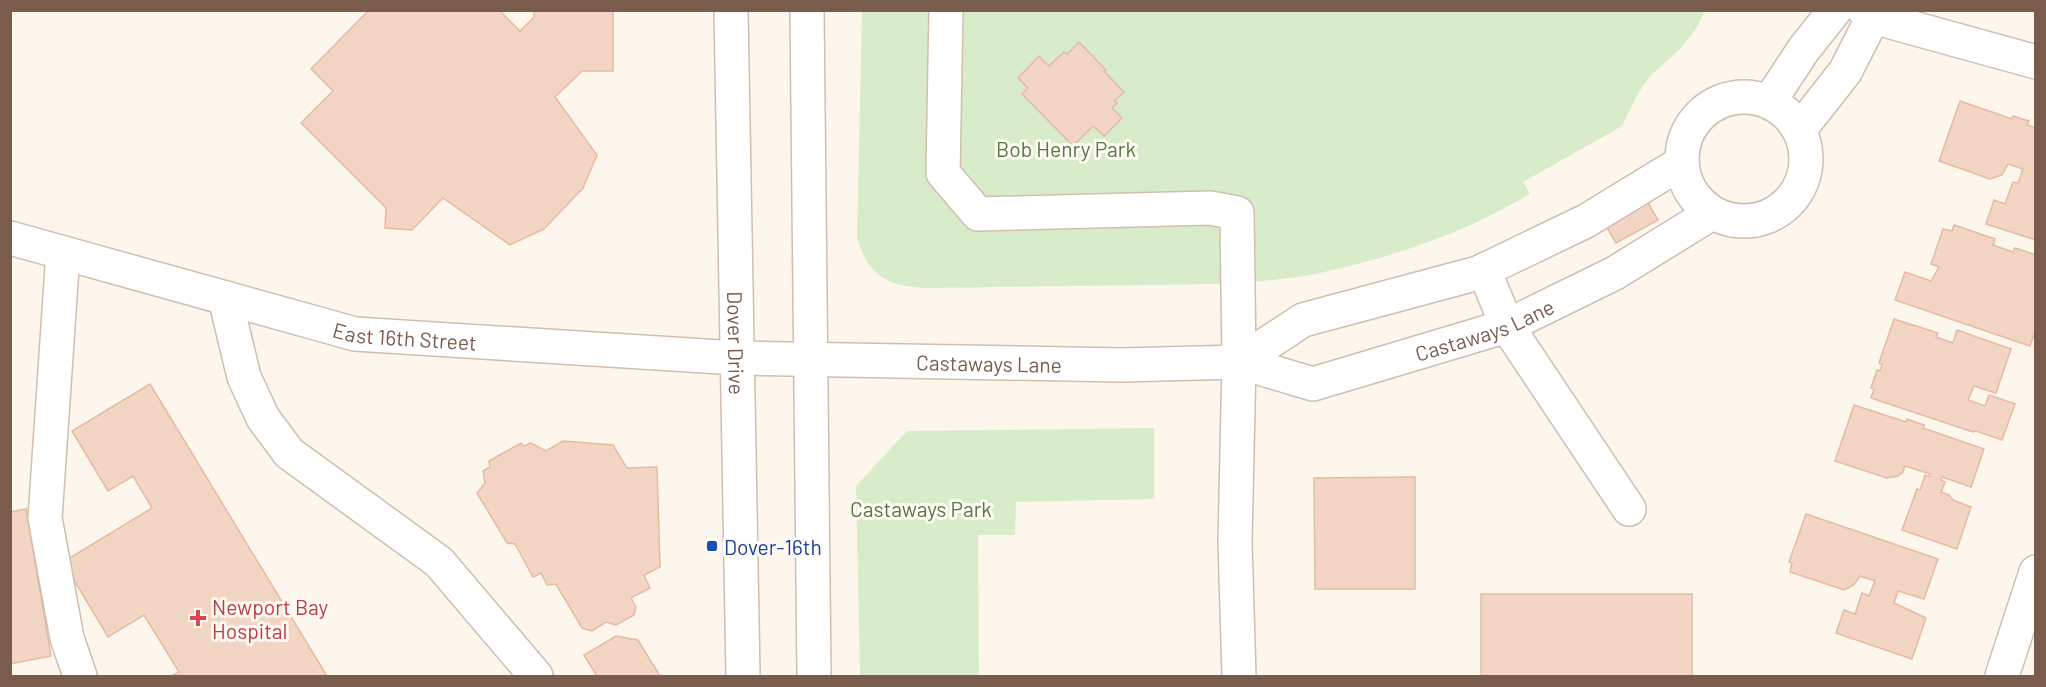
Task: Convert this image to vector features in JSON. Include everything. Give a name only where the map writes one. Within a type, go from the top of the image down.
[{"type":"street","name":"Dover Drive","points":[[731,10],[742,676]]},
{"type":"street","points":[[807,10],[814,676]]},
{"type":"street","points":[[946,10],[943,173],[978,214],[1210,208],[1237,213],[1239,362],[1235,542],[1239,676]]},
{"type":"street","points":[[1769,102],[1804,49],[1835,10]]},
{"type":"street","points":[[1800,129],[1845,72],[1869,14],[2036,62]]},
{"type":"street","points":[[1748,96],[1769,102],[1786,113],[1800,129],[1806,148],[1806,169],[1800,188],[1788,205],[1771,216],[1750,221],[1730,221],[1712,213],[1696,200],[1686,183],[1681,163],[1684,142],[1693,123],[1708,108],[1727,99],[1748,96]]},
{"type":"street","points":[[1239,362],[1303,320],[1484,270],[1586,221],[1681,163]]},
{"type":"street","name":"Castaways Lane","points":[[810,360],[1121,365],[1239,362],[1313,384],[1507,326],[1615,273],[1712,213]]},
{"type":"street","name":"East 16th Street","points":[[10,238],[355,334],[738,358],[810,360]]},
{"type":"street","points":[[63,253],[45,518],[67,638],[80,676]]},
{"type":"street","points":[[1484,270],[1507,326],[1629,509]]},
{"type":"street","points":[[225,298],[244,377],[263,418],[289,453],[439,562],[536,676]]},
{"type":"street","points":[[2002,676],[2036,572]]},
{"type":"green space","name":"Bob Henry Park","points":[[862,11],[1704,11],[1691,36],[1650,76],[1622,126],[1523,182],[1530,194],[1473,224],[1415,247],[1335,270],[1255,282],[928,288],[902,285],[882,277],[867,262],[857,237]]},
{"type":"green space","name":"Castaways Park","points":[[1154,428],[1154,499],[1016,502],[1015,535],[978,535],[979,676],[860,676],[856,486],[907,431]]},
{"type":"building","points":[[369,10],[499,10],[520,31],[534,17],[534,10],[613,10],[613,71],[582,71],[555,97],[597,155],[583,188],[544,229],[510,245],[443,198],[412,230],[385,228],[386,208],[301,123],[333,91],[311,69]]},
{"type":"building","points":[[1079,42],[1124,92],[1114,101],[1117,103],[1112,108],[1122,118],[1104,136],[1093,126],[1073,146],[1022,94],[1028,88],[1018,78],[1039,56],[1049,66],[1064,52],[1067,54]]},
{"type":"building","points":[[1960,101],[2012,119],[2013,116],[2029,121],[2027,125],[2036,128],[2036,240],[1986,224],[1994,200],[2005,204],[2013,182],[2018,183],[2023,169],[2008,164],[2002,175],[1990,179],[1939,161]]},
{"type":"building","points":[[1647,201],[1658,220],[1616,243],[1605,224]]},
{"type":"building","points":[[1954,225],[1995,239],[1993,245],[2013,252],[2015,248],[2036,255],[2036,329],[2030,346],[1895,300],[1905,272],[1931,281],[1939,267],[1931,264],[1943,229],[1952,231]]},
{"type":"building","points":[[1894,319],[1938,333],[1936,337],[1953,343],[1957,330],[2011,349],[1996,393],[1974,386],[1968,400],[1985,406],[1989,395],[2015,404],[2002,440],[1871,398],[1874,389],[1871,388],[1877,370],[1880,371],[1882,364],[1879,363]]},
{"type":"building","points":[[150,384],[327,676],[171,676],[179,672],[144,615],[108,637],[63,562],[152,508],[133,476],[108,491],[72,431]]},
{"type":"building","points":[[1854,405],[1906,422],[1907,419],[1924,425],[1923,428],[1984,449],[1971,487],[1942,477],[1941,480],[1945,482],[1941,492],[1971,507],[1957,549],[1902,530],[1917,489],[1920,490],[1925,475],[1929,477],[1930,474],[1905,466],[1903,472],[1898,476],[1887,478],[1835,461]]},
{"type":"building","points":[[563,441],[613,445],[627,468],[657,467],[660,567],[644,575],[650,588],[631,598],[636,607],[634,615],[616,625],[606,622],[592,631],[582,628],[556,584],[547,585],[541,573],[533,577],[515,544],[507,543],[477,493],[485,483],[483,471],[490,467],[489,461],[521,443],[524,446],[531,443],[546,451]]},
{"type":"building","points":[[1415,477],[1415,589],[1315,589],[1314,478]]},
{"type":"building","points":[[26,509],[51,656],[10,664],[10,512]]},
{"type":"building","points":[[1806,514],[1938,559],[1924,599],[1898,591],[1894,603],[1926,618],[1912,659],[1836,633],[1844,610],[1855,614],[1862,593],[1869,596],[1875,581],[1860,576],[1854,585],[1844,590],[1790,572],[1792,563],[1789,562]]},
{"type":"building","points":[[1481,594],[1692,594],[1692,676],[1481,676]]},
{"type":"building","points":[[616,636],[638,640],[660,676],[597,676],[584,655]]},
{"type":"place","name":"Dover-16th","points":[[712,546]]},
{"type":"place","name":"Newport Bay Hospital","points":[[198,618]]}]
